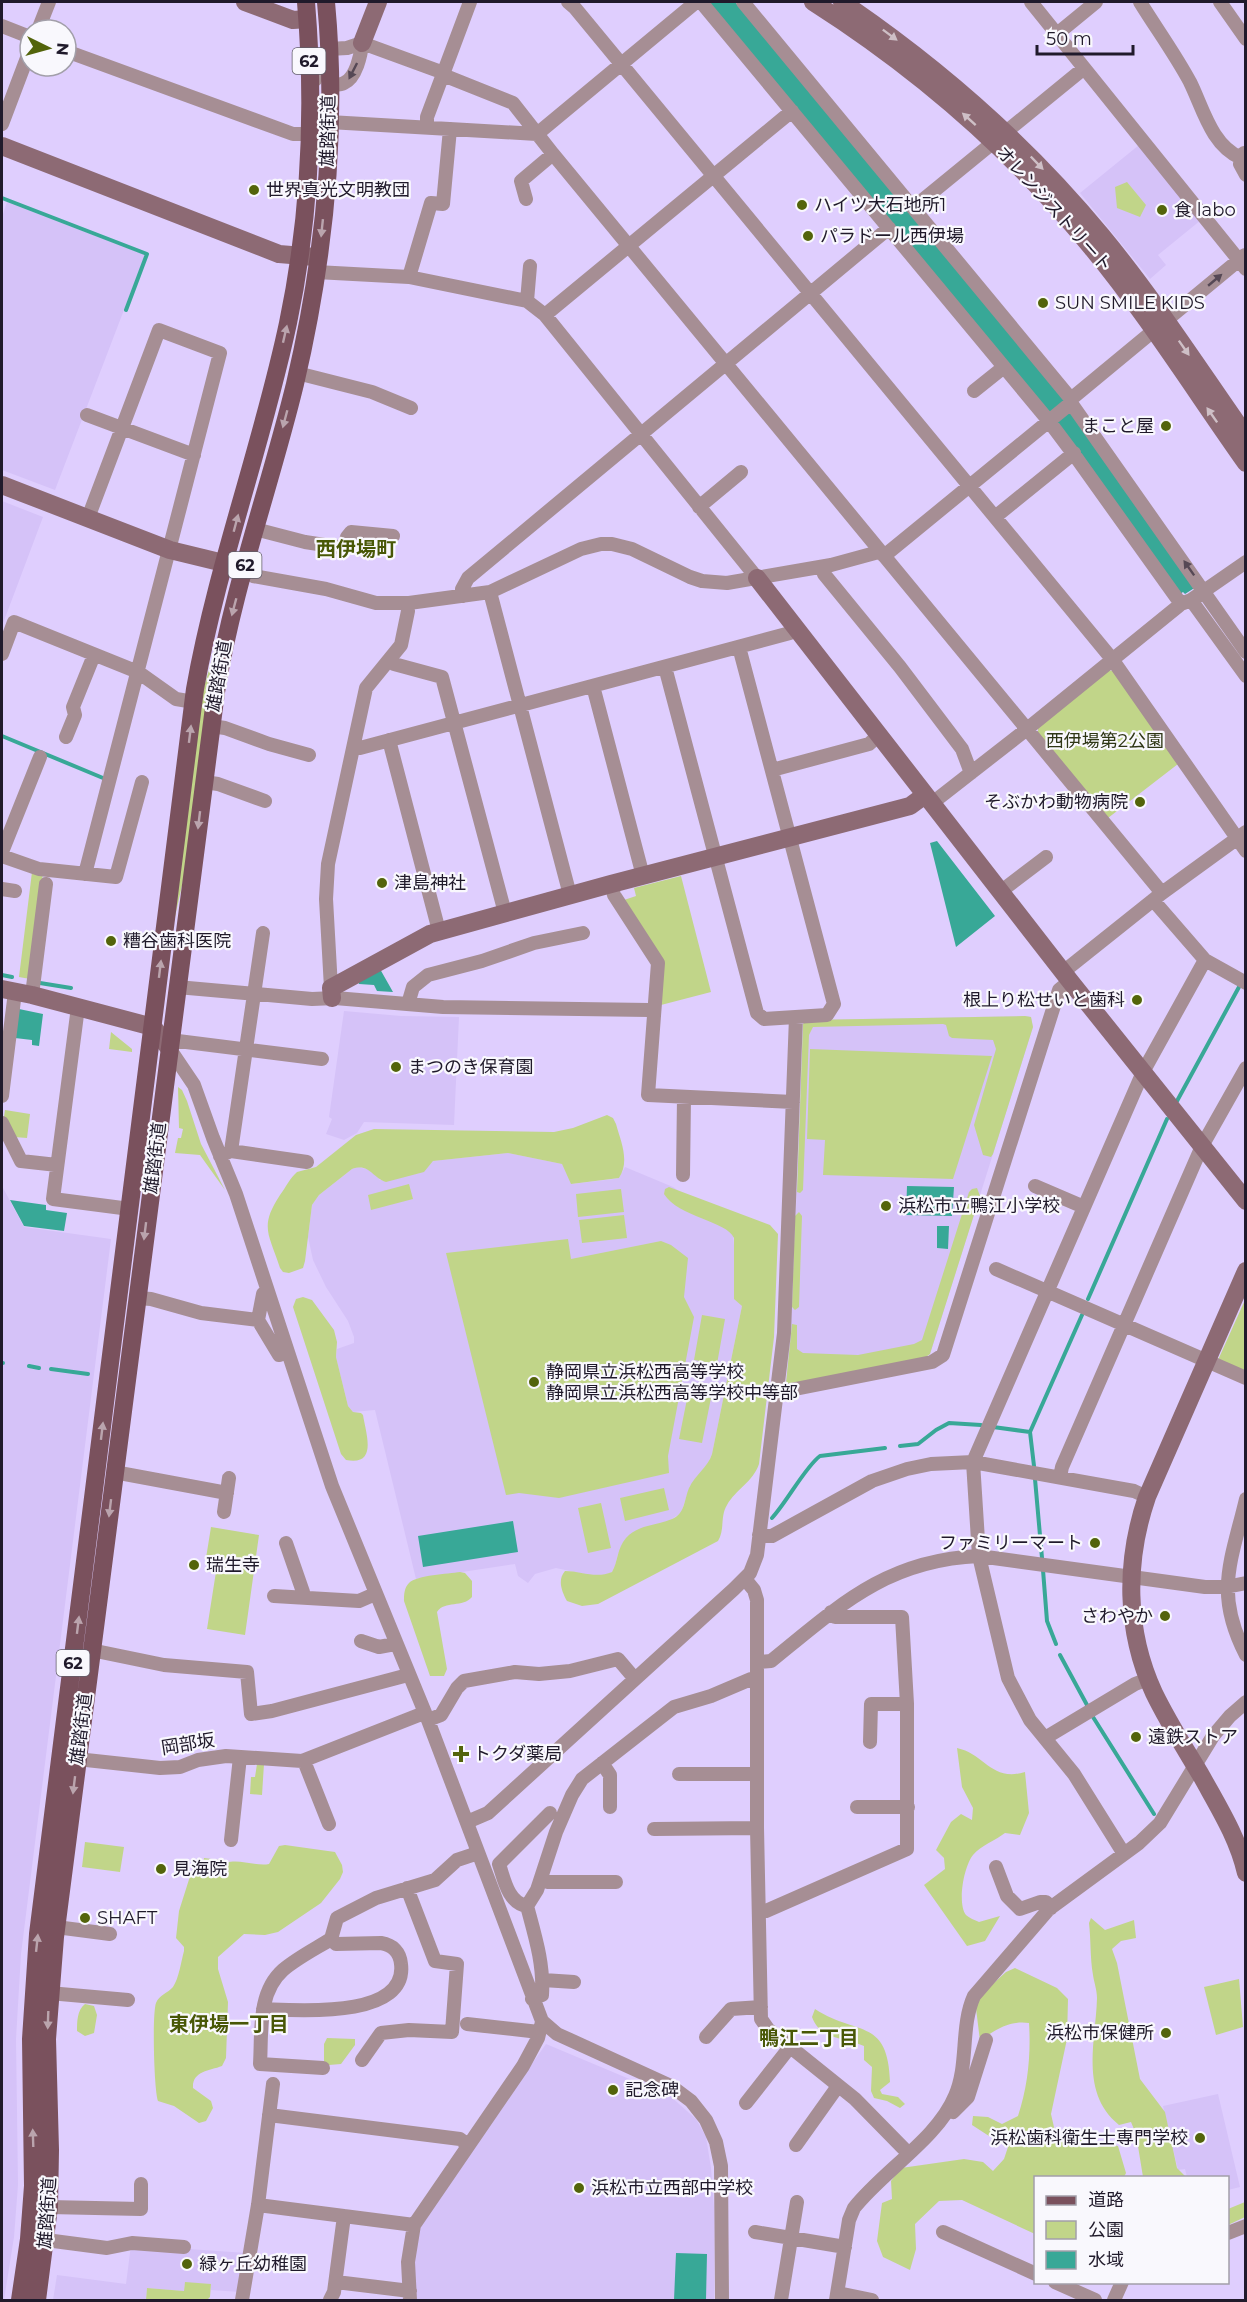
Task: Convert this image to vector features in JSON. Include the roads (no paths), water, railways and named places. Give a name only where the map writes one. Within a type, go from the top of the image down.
[{"type":"main road","name":"62","points":[[326,2],[329,86]]},
{"type":"main road","name":"62","points":[[306,10],[310,128]]},
{"type":"main road","name":"雄踏街道","points":[[37,2301],[49,2207],[47,2039],[56,1927],[211,726],[225,640],[297,373],[317,265],[327,177],[329,86]]},
{"type":"main road","name":"雄踏街道","points":[[20,2301],[29,2239],[33,2186],[31,2029],[37,1945],[194,702],[206,636],[279,362],[293,295],[299,256],[310,128]]},
{"type":"street","points":[[43,18],[49,2]]},
{"type":"street","points":[[245,2],[293,20],[306,10]]},
{"type":"street","name":"雄踏街道","points":[[329,86],[340,85],[350,79],[378,2]]},
{"type":"street","points":[[427,128],[427,117],[470,2]]},
{"type":"street","points":[[568,2],[714,175],[1112,659],[1241,835],[1245,850]]},
{"type":"street","points":[[328,122],[537,134],[696,2]]},
{"type":"street","points":[[702,2],[1049,419],[1186,602],[1245,676]]},
{"type":"street","points":[[742,2],[914,208],[1070,402],[1245,651]]},
{"type":"street","name":"オレンジストリート","points":[[813,2],[869,39],[1000,138]]},
{"type":"street","name":"オレンジストリート","points":[[842,2],[929,65],[1000,138],[1113,275],[1159,326],[1245,436]]},
{"type":"street","points":[[2,485],[170,550],[225,563],[244,569],[253,576],[326,589],[376,603],[407,603],[490,592],[582,549],[602,544],[632,549],[702,581],[728,583],[822,567],[882,553],[969,486],[1159,326],[1243,261],[1030,2]]},
{"type":"street","points":[[1057,34],[1096,2]]},
{"type":"street","points":[[1140,2],[1190,82],[1205,119],[1225,147],[1243,154],[1240,164],[1245,175]]},
{"type":"street","points":[[1220,2],[1245,39]]},
{"type":"street","points":[[2,26],[18,32]]},
{"type":"street","points":[[78,55],[293,134],[310,128],[317,68],[322,54],[328,49],[347,48],[362,43],[513,103],[1027,729],[1205,960],[1245,983]]},
{"type":"street","points":[[914,208],[1083,69]]},
{"type":"street","points":[[2,124],[19,78]]},
{"type":"street","points":[[545,315],[792,111]]},
{"type":"street","points":[[409,277],[431,203],[443,204],[450,129]]},
{"type":"street","points":[[2,146],[279,254],[299,256],[317,265],[409,277],[527,302],[545,315],[757,578],[1000,892],[1245,1201]]},
{"type":"street","points":[[526,200],[521,181],[553,154]]},
{"type":"street","points":[[463,596],[462,589],[468,578],[889,228]]},
{"type":"street","points":[[527,302],[530,266]]},
{"type":"street","name":"オレンジストリート","points":[[1159,326],[1245,463]]},
{"type":"street","points":[[85,874],[220,353],[159,330],[88,518]]},
{"type":"street","points":[[974,392],[1004,367]]},
{"type":"street","points":[[297,373],[372,392],[411,408]]},
{"type":"street","points":[[87,415],[194,455]]},
{"type":"street","points":[[995,517],[1074,453]]},
{"type":"street","points":[[699,507],[741,472]]},
{"type":"street","points":[[255,529],[305,542],[344,548],[346,537],[351,532],[393,536]]},
{"type":"street","points":[[177,987],[312,999],[332,993],[417,939],[440,931],[928,800],[971,773],[1186,602],[1245,562]]},
{"type":"street","points":[[822,567],[824,574],[900,667],[962,749],[971,773]]},
{"type":"street","points":[[490,592],[570,895]]},
{"type":"street","points":[[332,993],[326,881],[366,688],[401,645],[408,611],[407,603]]},
{"type":"street","points":[[2,654],[14,622],[138,672],[176,699],[194,702]]},
{"type":"street","points":[[354,747],[360,748],[520,706],[790,633],[795,629]]},
{"type":"street","points":[[665,667],[757,1013],[764,1019],[827,1015],[834,1004],[740,647]]},
{"type":"street","points":[[66,737],[75,715],[73,707],[94,655]]},
{"type":"street","points":[[388,660],[394,664],[442,677],[505,913]]},
{"type":"street","points":[[593,686],[643,876]]},
{"type":"street","points":[[211,726],[225,728],[269,744],[309,754]]},
{"type":"street","points":[[772,770],[869,744],[878,736]]},
{"type":"street","points":[[389,740],[440,931]]},
{"type":"street","points":[[40,756],[2,854],[32,868],[116,877],[142,782]]},
{"type":"street","points":[[204,782],[218,784],[265,801]]},
{"type":"street","points":[[778,1390],[786,1391],[932,1362],[943,1355],[1059,990],[1066,976],[1157,896],[1241,835]]},
{"type":"street","points":[[1000,892],[1046,857]]},
{"type":"street","points":[[2,1096],[16,992],[50,900],[46,884]]},
{"type":"street","points":[[611,884],[614,895],[658,963],[648,1095],[793,1102]]},
{"type":"street","points":[[226,1153],[246,1050],[263,933]]},
{"type":"street","points":[[408,1004],[413,987],[428,975],[482,961],[534,942],[583,933]]},
{"type":"street","points":[[1124,1854],[1078,1780],[1022,1707],[1008,1678],[979,1556],[973,1461],[1143,1072],[1205,960]]},
{"type":"street","points":[[16,992],[153,1027],[170,1044],[194,1085],[226,1153],[236,1194],[328,1474],[467,1822],[541,2027],[523,2066],[414,2225],[408,2262],[410,2296],[336,2283]]},
{"type":"street","points":[[332,993],[443,1007],[649,1010]]},
{"type":"street","points":[[78,1007],[52,1199],[130,1209]]},
{"type":"street","points":[[467,1822],[488,1813],[745,1579],[756,1562],[778,1390],[786,1297],[796,1017]]},
{"type":"street","points":[[170,1044],[322,1059]]},
{"type":"street","points":[[1060,1477],[1062,1467],[1202,1146],[1245,1068]]},
{"type":"street","points":[[682,1175],[684,1096]]},
{"type":"street","points":[[2,1123],[21,1161],[57,1165]]},
{"type":"street","points":[[226,1153],[307,1162]]},
{"type":"street","points":[[1035,1186],[1084,1207]]},
{"type":"street","points":[[996,1269],[1245,1378]]},
{"type":"street","points":[[1245,1271],[1147,1497],[1136,1535],[1131,1577],[1135,1635],[1148,1678],[1163,1710],[1226,1820],[1240,1852],[1245,1873]]},
{"type":"street","points":[[268,1292],[263,1294],[258,1320],[279,1355],[288,1352]]},
{"type":"street","points":[[137,1298],[151,1299],[201,1313],[258,1320]]},
{"type":"street","points":[[759,1535],[772,1536],[861,1487],[895,1472],[931,1464],[973,1461],[1134,1491],[1147,1497]]},
{"type":"street","points":[[114,1472],[227,1493]]},
{"type":"street","points":[[224,1512],[229,1478]]},
{"type":"street","points":[[1245,1499],[1226,1587],[1231,1621],[1245,1655]]},
{"type":"street","points":[[286,1543],[303,1598]]},
{"type":"street","points":[[757,1662],[771,1661],[831,1612],[874,1583],[903,1570],[948,1559],[979,1556],[1205,1587],[1226,1587],[1245,1583]]},
{"type":"street","points":[[745,1579],[754,1590],[757,1600],[757,1828],[761,2007],[764,2025],[855,2099],[908,2153]]},
{"type":"street","points":[[282,1601],[303,1598],[359,1601],[375,1594]]},
{"type":"street","points":[[760,1911],[766,1911],[908,1849],[908,1704],[902,1617],[835,1617],[831,1612]]},
{"type":"street","points":[[362,1641],[379,1647],[395,1644]]},
{"type":"street","points":[[92,1650],[164,1665],[248,1672],[251,1714],[295,1705],[408,1675]]},
{"type":"street","points":[[328,1824],[304,1761],[426,1716],[441,1715],[460,1684],[515,1672],[539,1674],[570,1671],[618,1659],[635,1678]]},
{"type":"street","points":[[1045,1738],[1148,1678]]},
{"type":"street","points":[[526,1906],[537,1890],[556,1832],[572,1795],[582,1779],[674,1707],[757,1679]]},
{"type":"street","points":[[872,2301],[837,2297],[849,2220],[854,2208],[936,2126],[949,2109],[960,2084],[970,2009],[974,1996],[1051,1908],[1124,1854],[1164,1818],[1221,1726],[1245,1702]]},
{"type":"street","points":[[870,1742],[871,1704],[908,1704]]},
{"type":"street","points":[[231,1840],[240,1757]]},
{"type":"street","name":"岡部坂","points":[[77,1759],[160,1768],[180,1767],[194,1761],[217,1758],[304,1761]]},
{"type":"street","points":[[602,1763],[610,1775],[610,1807]]},
{"type":"street","points":[[679,1774],[757,1774]]},
{"type":"street","points":[[857,1807],[908,1807]]},
{"type":"street","points":[[526,1906],[520,1905],[510,1895],[499,1864],[550,1813]]},
{"type":"street","points":[[654,1829],[757,1828]]},
{"type":"street","points":[[323,2068],[260,2064],[263,2009],[267,1994],[277,1976],[284,1969],[331,1939],[334,1925],[343,1914],[376,1898],[435,1880],[457,1860],[478,1853]]},
{"type":"street","points":[[996,1867],[1007,1896],[1020,1909],[1040,1902],[1046,1902],[1051,1908]]},
{"type":"street","points":[[541,1880],[548,1882],[616,1882]]},
{"type":"street","points":[[362,2060],[381,2033],[410,2030],[452,2032],[457,1964],[435,1961],[407,1888]]},
{"type":"street","points":[[526,1906],[539,1950],[543,1980],[542,1995],[532,1999]]},
{"type":"street","points":[[56,1927],[110,1934]]},
{"type":"street","points":[[263,2009],[326,2011],[367,2005],[388,1993],[398,1982],[402,1968],[399,1954],[394,1948],[381,1943],[336,1944],[331,1939]]},
{"type":"street","points":[[543,1980],[574,1982]]},
{"type":"street","points":[[49,1993],[128,2000]]},
{"type":"street","points":[[706,2037],[730,2009],[761,2007]]},
{"type":"street","points":[[467,2024],[541,2027],[671,2086],[691,2101],[706,2120],[716,2142],[721,2166],[722,2301]]},
{"type":"street","points":[[949,2109],[953,2112],[968,2097],[986,2040]]},
{"type":"street","points":[[746,2103],[790,2047]]},
{"type":"street","points":[[242,2301],[258,2205],[273,2084]]},
{"type":"street","points":[[796,2145],[838,2086]]},
{"type":"street","points":[[269,2115],[460,2139],[468,2145]]},
{"type":"street","points":[[49,2207],[141,2209],[141,2184]]},
{"type":"street","points":[[781,2301],[797,2202]]},
{"type":"street","points":[[258,2205],[414,2225]]},
{"type":"street","points":[[330,2301],[336,2283],[344,2216]]},
{"type":"street","points":[[1229,2232],[1245,2226]]},
{"type":"street","points":[[755,2232],[845,2247]]},
{"type":"street","points":[[943,2232],[1034,2274]]},
{"type":"street","points":[[46,2240],[106,2248],[132,2243],[184,2247]]},
{"type":"street","points":[[1057,2284],[1095,2301]]},
{"type":"street","points":[[1114,2301],[1122,2284]]},
{"type":"water","points":[[709,2],[735,2],[1064,399],[1196,587],[1185,594],[1183,592],[1180,594]]},
{"type":"water","points":[[937,841],[995,916],[956,947],[930,843]]},
{"type":"water","points":[[380,969],[393,992],[377,991],[374,985],[359,984],[358,981]]},
{"type":"water","points":[[19,1009],[43,1014],[39,1046],[32,1045],[32,1040],[15,1038]]},
{"type":"water","points":[[907,1186],[954,1187],[952,1216],[906,1215]]},
{"type":"water","points":[[10,1200],[46,1205],[46,1210],[67,1213],[64,1231],[24,1226]]},
{"type":"water","points":[[937,1226],[949,1226],[948,1249],[937,1248]]},
{"type":"water","points":[[513,1521],[518,1552],[423,1567],[418,1536]]},
{"type":"water","points":[[676,2253],[707,2254],[706,2300],[674,2300]]},
{"type":"waterway","points":[[2,198],[147,254],[126,310]]},
{"type":"waterway","points":[[2,736],[103,778]]},
{"type":"waterway","points":[[2,975],[12,977]]},
{"type":"waterway","points":[[40,983],[71,988]]},
{"type":"waterway","points":[[1177,1101],[1239,987]]},
{"type":"waterway","points":[[1088,1299],[1167,1119]]},
{"type":"waterway","points":[[1034,1466],[1030,1432],[1082,1315]]},
{"type":"waterway","points":[[29,1366],[39,1368]]},
{"type":"waterway","points":[[51,1369],[88,1374]]},
{"type":"waterway","points":[[900,1446],[918,1444],[949,1423],[981,1425]]},
{"type":"waterway","points":[[993,1427],[1030,1432]]},
{"type":"waterway","points":[[772,1518],[808,1468],[820,1456],[885,1448]]},
{"type":"waterway","points":[[1035,1479],[1042,1558]]},
{"type":"waterway","points":[[1043,1570],[1047,1621],[1056,1644]]},
{"type":"waterway","points":[[1060,1655],[1087,1705]]},
{"type":"waterway","points":[[1093,1717],[1154,1814]]},
{"type":"place","name":"世界真光文明教団","points":[[254,190]]},
{"type":"place","name":"ハイツ大石地所1","points":[[802,205]]},
{"type":"place","name":"食 labo","points":[[1162,210]]},
{"type":"place","name":"パラドール西伊場","points":[[808,236]]},
{"type":"place","name":"SUN SMILE KIDS","points":[[1043,303]]},
{"type":"place","name":"まこと屋","points":[[1166,426]]},
{"type":"place","name":"そぶかわ動物病院","points":[[1140,802]]},
{"type":"place","name":"津島神社","points":[[382,883]]},
{"type":"place","name":"糟谷歯科医院","points":[[111,941]]},
{"type":"place","name":"根上り松せいと歯科","points":[[1137,1000]]},
{"type":"place","name":"まつのき保育園","points":[[396,1067]]},
{"type":"place","name":"浜松市立鴨江小学校","points":[[886,1206]]},
{"type":"place","name":"静岡県立浜松西高等学校 静岡県立浜松西高等学校中等部","points":[[534,1382]]},
{"type":"place","name":"ファミリーマート","points":[[1095,1543]]},
{"type":"place","name":"瑞生寺","points":[[194,1565]]},
{"type":"place","name":"さわやか","points":[[1165,1616]]},
{"type":"place","name":"遠鉄ストア","points":[[1136,1737]]},
{"type":"place","name":"トクダ薬局","points":[[461,1754]]},
{"type":"place","name":"見海院","points":[[161,1869]]},
{"type":"place","name":"SHAFT","points":[[85,1918]]},
{"type":"place","name":"浜松市保健所","points":[[1166,2033]]},
{"type":"place","name":"記念碑","points":[[613,2090]]},
{"type":"place","name":"浜松歯科衛生士専門学校","points":[[1200,2138]]},
{"type":"place","name":"浜松市立西部中学校","points":[[579,2188]]},
{"type":"place","name":"緑ヶ丘幼稚園","points":[[187,2264]]},
{"type":"district","name":"西伊場町","points":[[356,549]]},
{"type":"district","name":"東伊場一丁目","points":[[229,2024]]},
{"type":"district","name":"鴨江二丁目","points":[[809,2038]]},
{"type":"park label","name":"西伊場第2公園","points":[[1105,741]]}]
